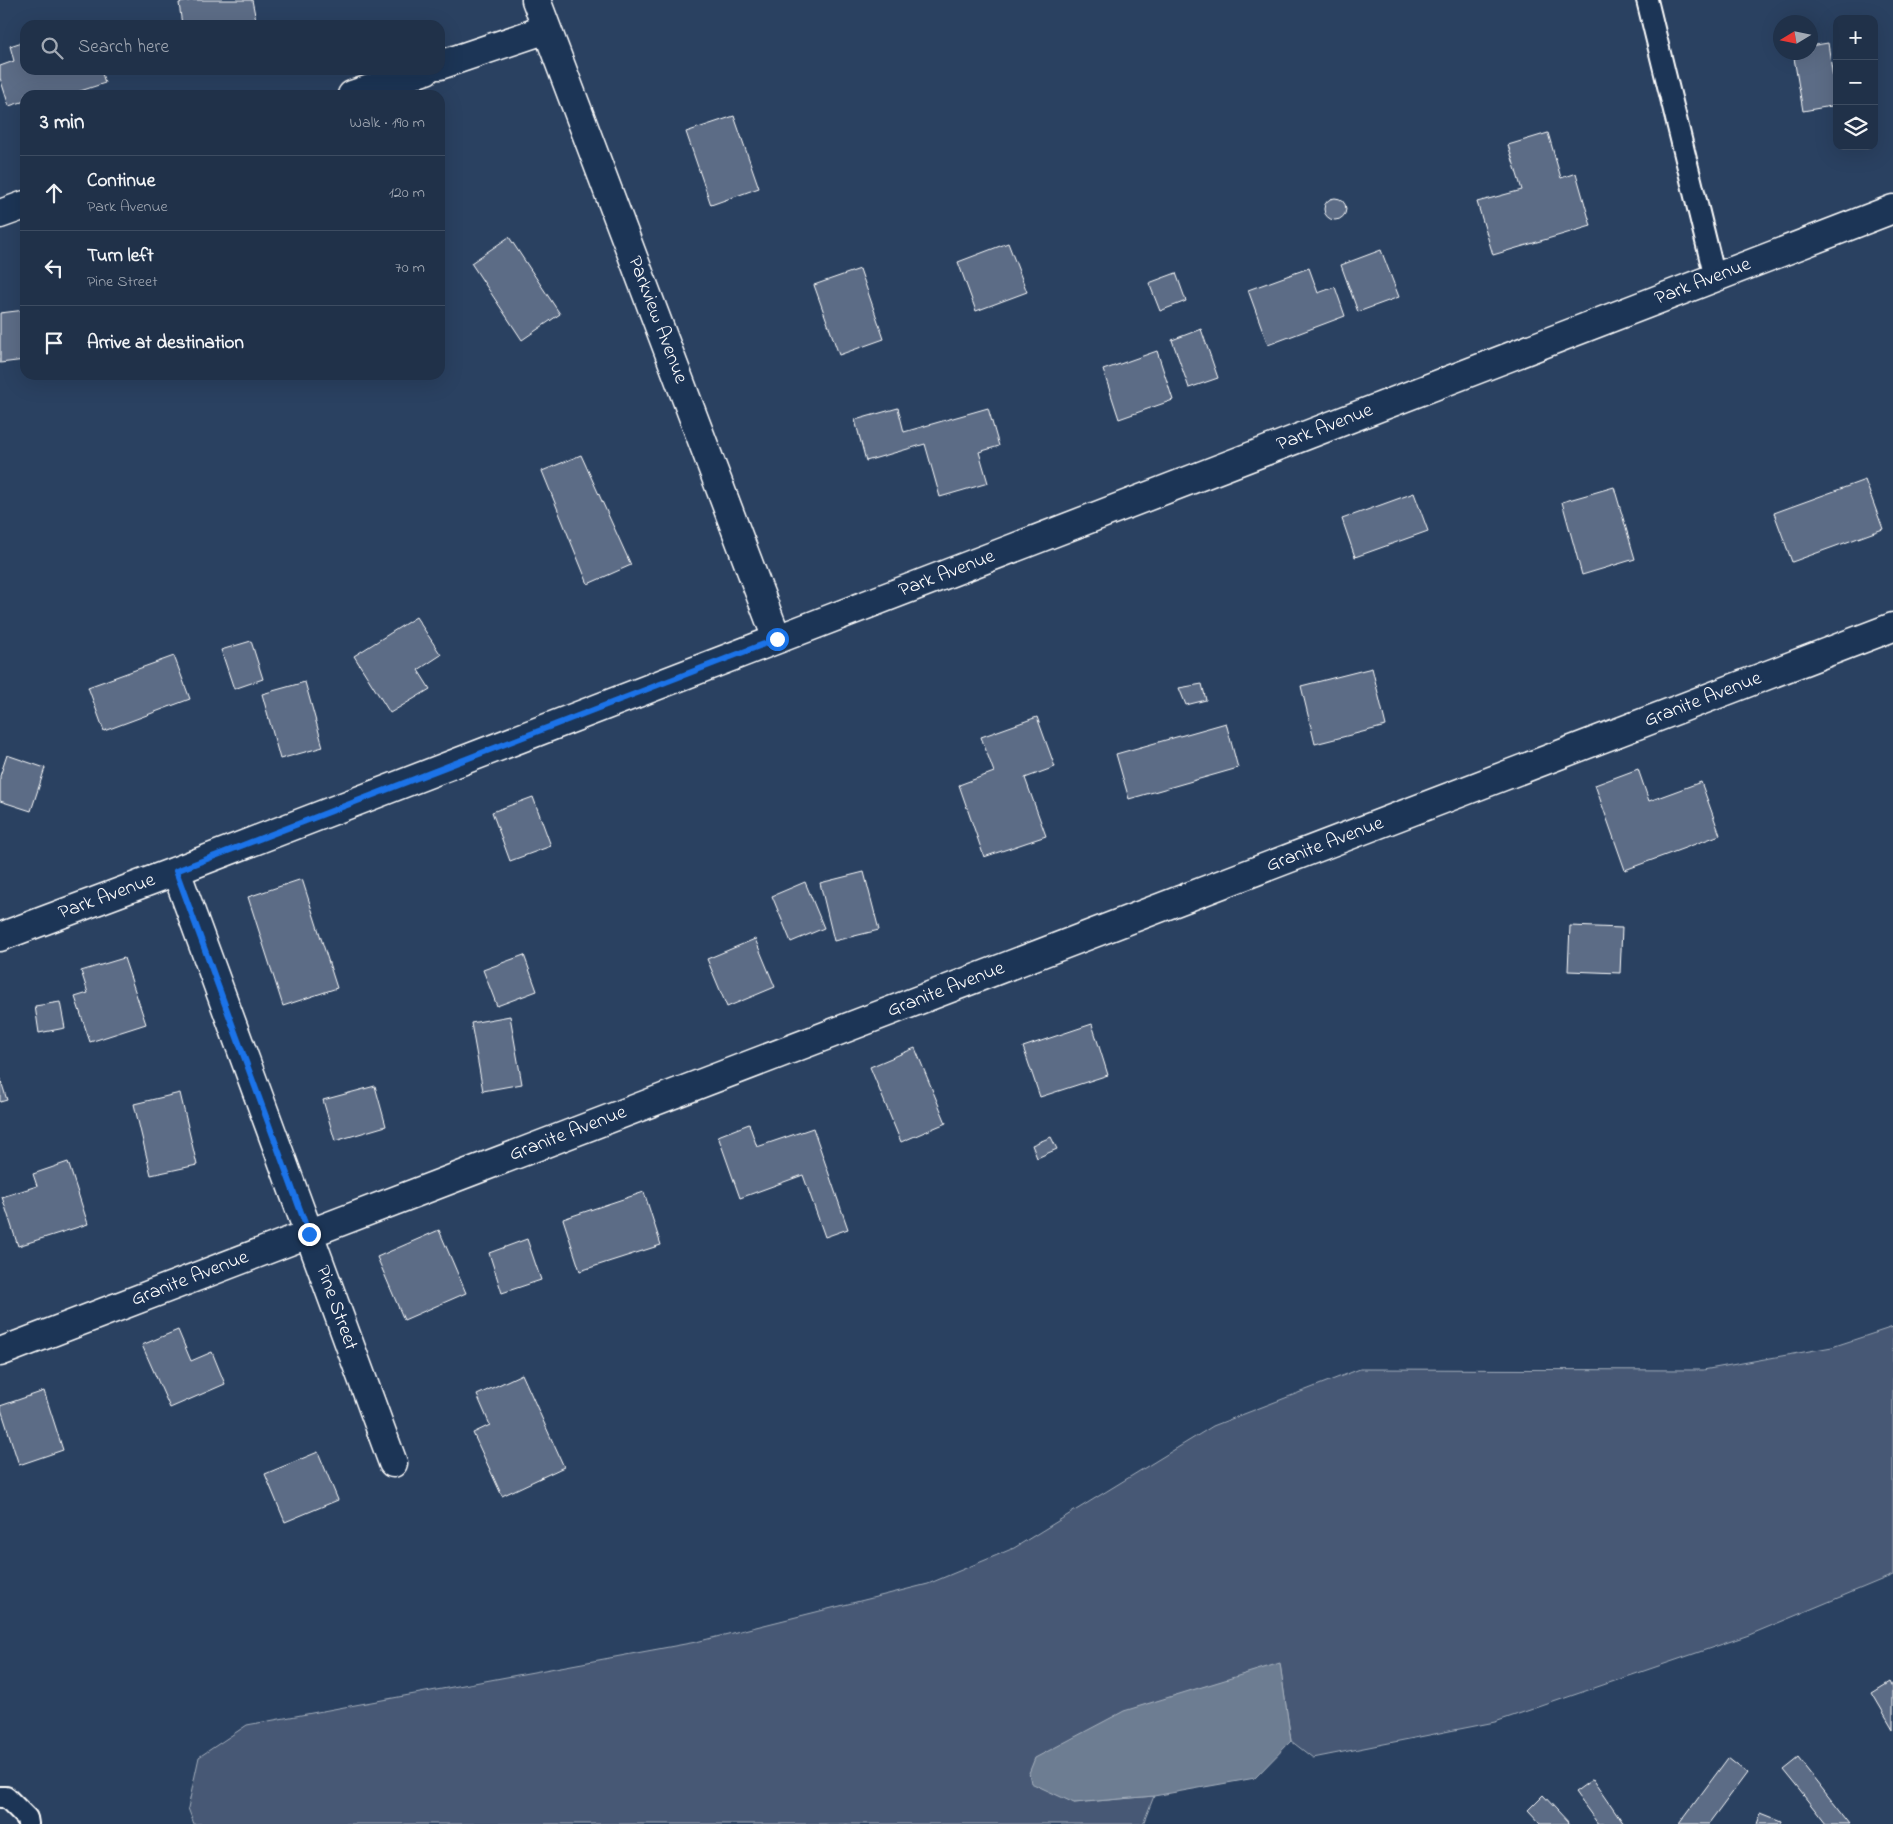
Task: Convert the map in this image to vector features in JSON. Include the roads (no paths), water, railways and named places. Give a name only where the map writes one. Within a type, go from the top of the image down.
[{"type":"street","name":"Parkview Avenue","points":[[536,0],[777,639]]},
{"type":"street","points":[[445,63],[547,29]]},
{"type":"street","points":[[367,90],[411,75]]},
{"type":"street","points":[[0,214],[20,207]]},
{"type":"street","name":"Park Avenue","points":[[0,937],[176,871],[1893,209]]},
{"type":"street","name":"Granite Avenue","points":[[0,1352],[1893,627]]},
{"type":"street","name":"Pine Street","points":[[176,871],[393,1463]]},
{"type":"lane","points":[[1647,0],[1714,278]]},
{"type":"lane","points":[[0,1797],[6,1797],[27,1818],[28,1824]]}]
